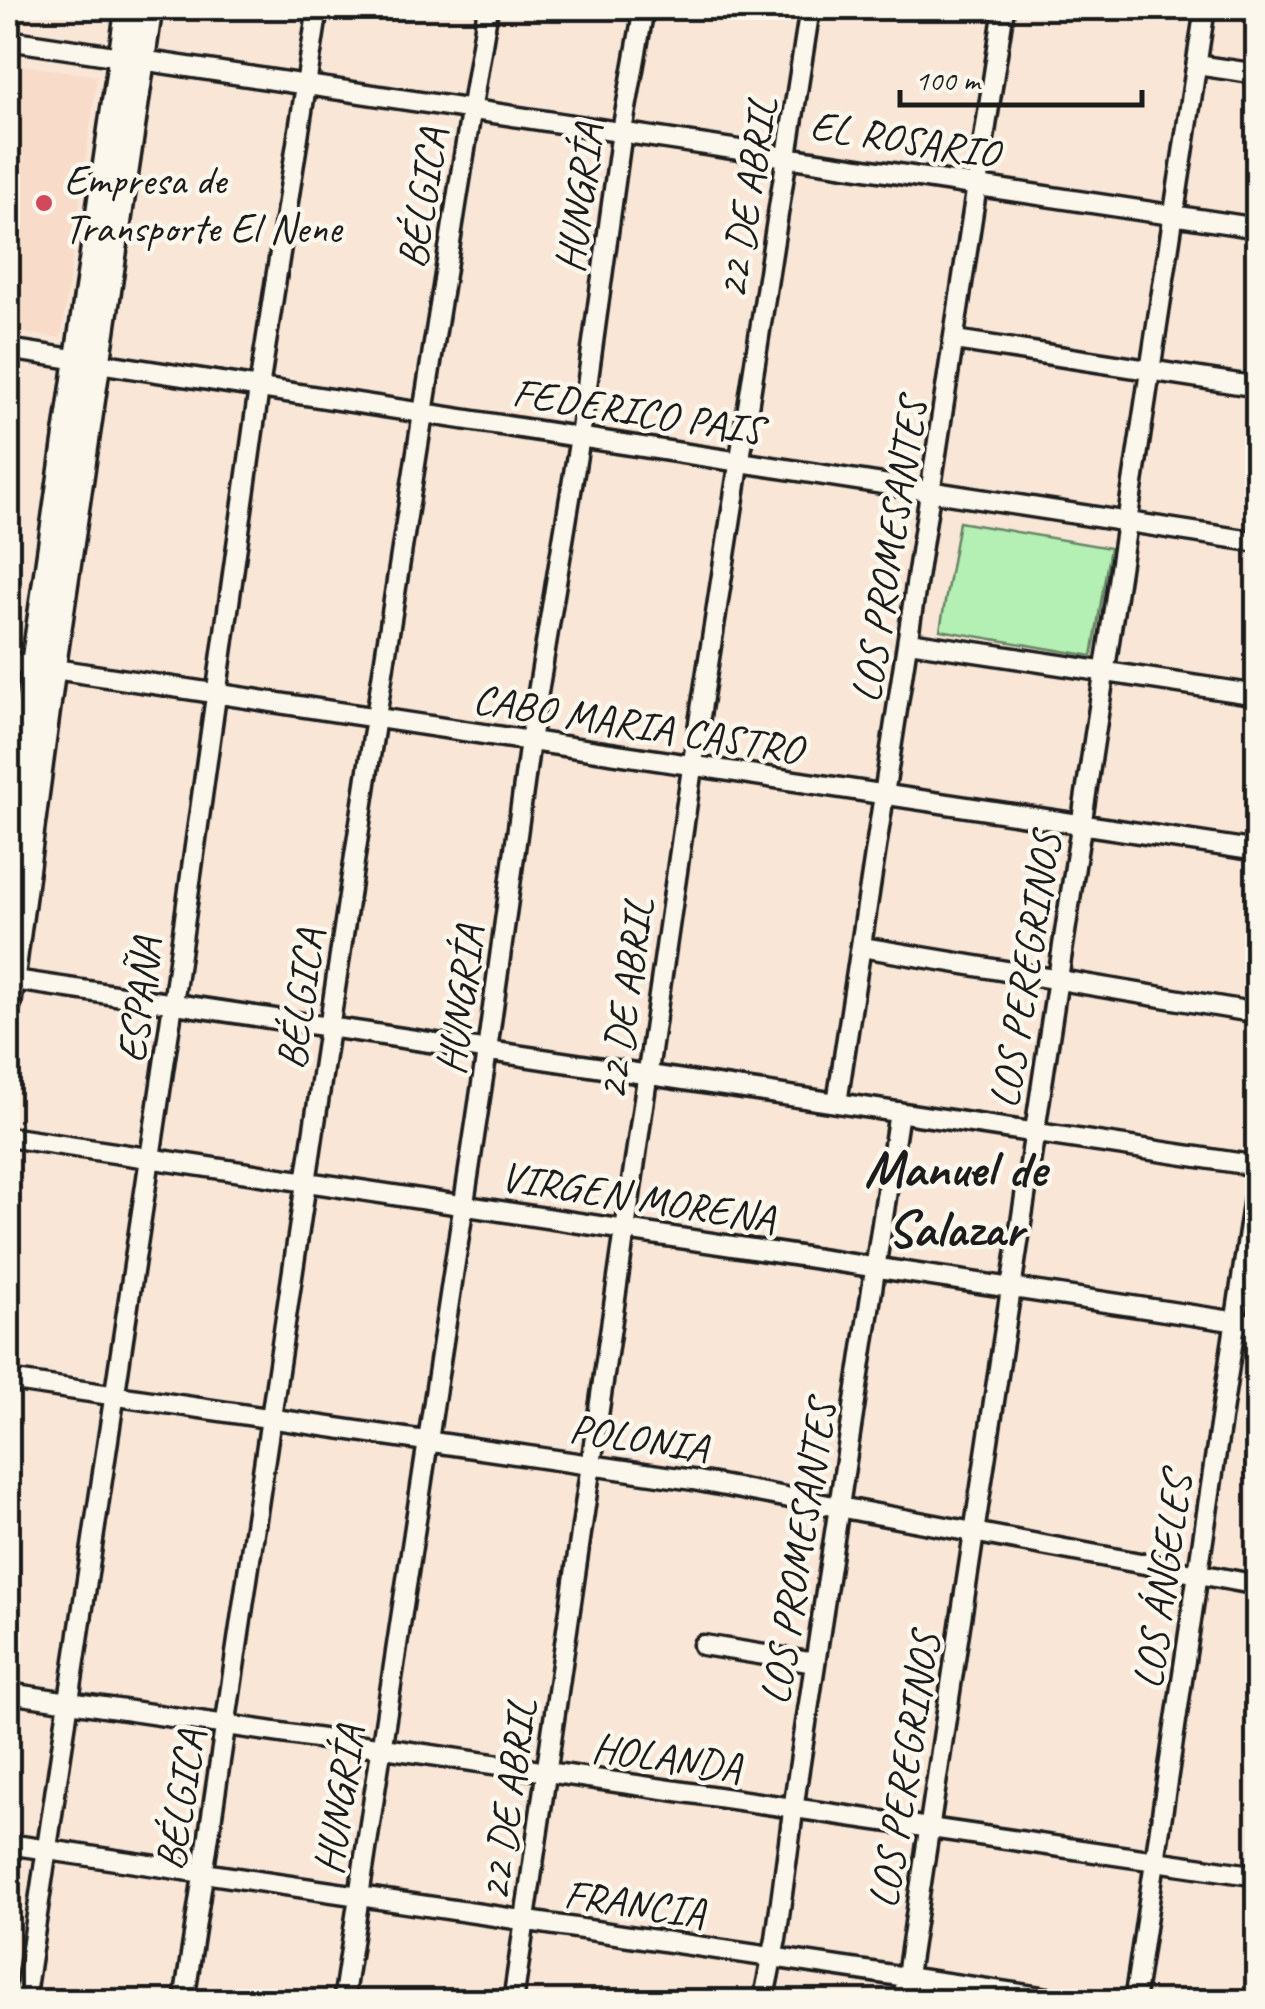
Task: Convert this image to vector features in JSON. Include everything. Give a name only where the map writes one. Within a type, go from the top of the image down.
[{"type":"street","points":[[129,8],[132,57]]},
{"type":"street","points":[[149,8],[132,57],[43,667],[9,987],[173,1004],[1258,1168]]},
{"type":"street","name":"ESPAÑA","points":[[24,2002],[318,8]]},
{"type":"street","name":"BÉLGICA","points":[[184,2002],[422,413],[488,8]]},
{"type":"street","name":"HUNGRÍA","points":[[344,2002],[488,1051],[530,741],[644,8]]},
{"type":"street","name":"22 DE ABRIL","points":[[513,2002],[692,768],[810,8]]},
{"type":"street","name":"LOS PROMESANTES","points":[[838,1103],[1004,8]]},
{"type":"street","name":"LOS PEREGRINOS","points":[[903,2002],[1057,979],[1154,370],[1205,8]]},
{"type":"street","name":"EL ROSARIO","points":[[8,40],[1258,228]]},
{"type":"street","points":[[1197,65],[1258,74]]},
{"type":"street","points":[[956,340],[1258,387]]},
{"type":"street","name":"FEDERICO PAIS","points":[[8,350],[1258,542]]},
{"type":"street","points":[[910,642],[1258,695]]},
{"type":"street","name":"CABO MARIA CASTRO","points":[[8,662],[1258,851]]},
{"type":"street","points":[[8,848],[43,667]]},
{"type":"street","points":[[862,947],[1258,1013]]},
{"type":"street","name":"LOS PROMESANTES","points":[[763,2002],[900,1112]]},
{"type":"street","name":"VIRGEN MORENA","points":[[8,1136],[1258,1324]]},
{"type":"street","name":"LOS ÁNGELES","points":[[1134,2002],[1258,1168]]},
{"type":"street","name":"POLONIA","points":[[8,1380],[591,1465],[1258,1585]]},
{"type":"street","points":[[703,1645],[815,1663]]},
{"type":"street","name":"HOLANDA","points":[[8,1693],[1258,1876]]},
{"type":"street","name":"FRANCIA","points":[[8,1844],[1076,2002]]},
{"type":"shaded area","name":"Empresa de Transporte El Nene","points":[[8,63],[97,76],[61,338],[8,331]]},
{"type":"green space","points":[[959,522],[1110,548],[1092,656],[940,630]]},
{"type":"place","name":"Empresa de Transporte El Nene","points":[[44,203]]},
{"type":"district","name":"Manuel de Salazar","points":[[955,1198]]}]
